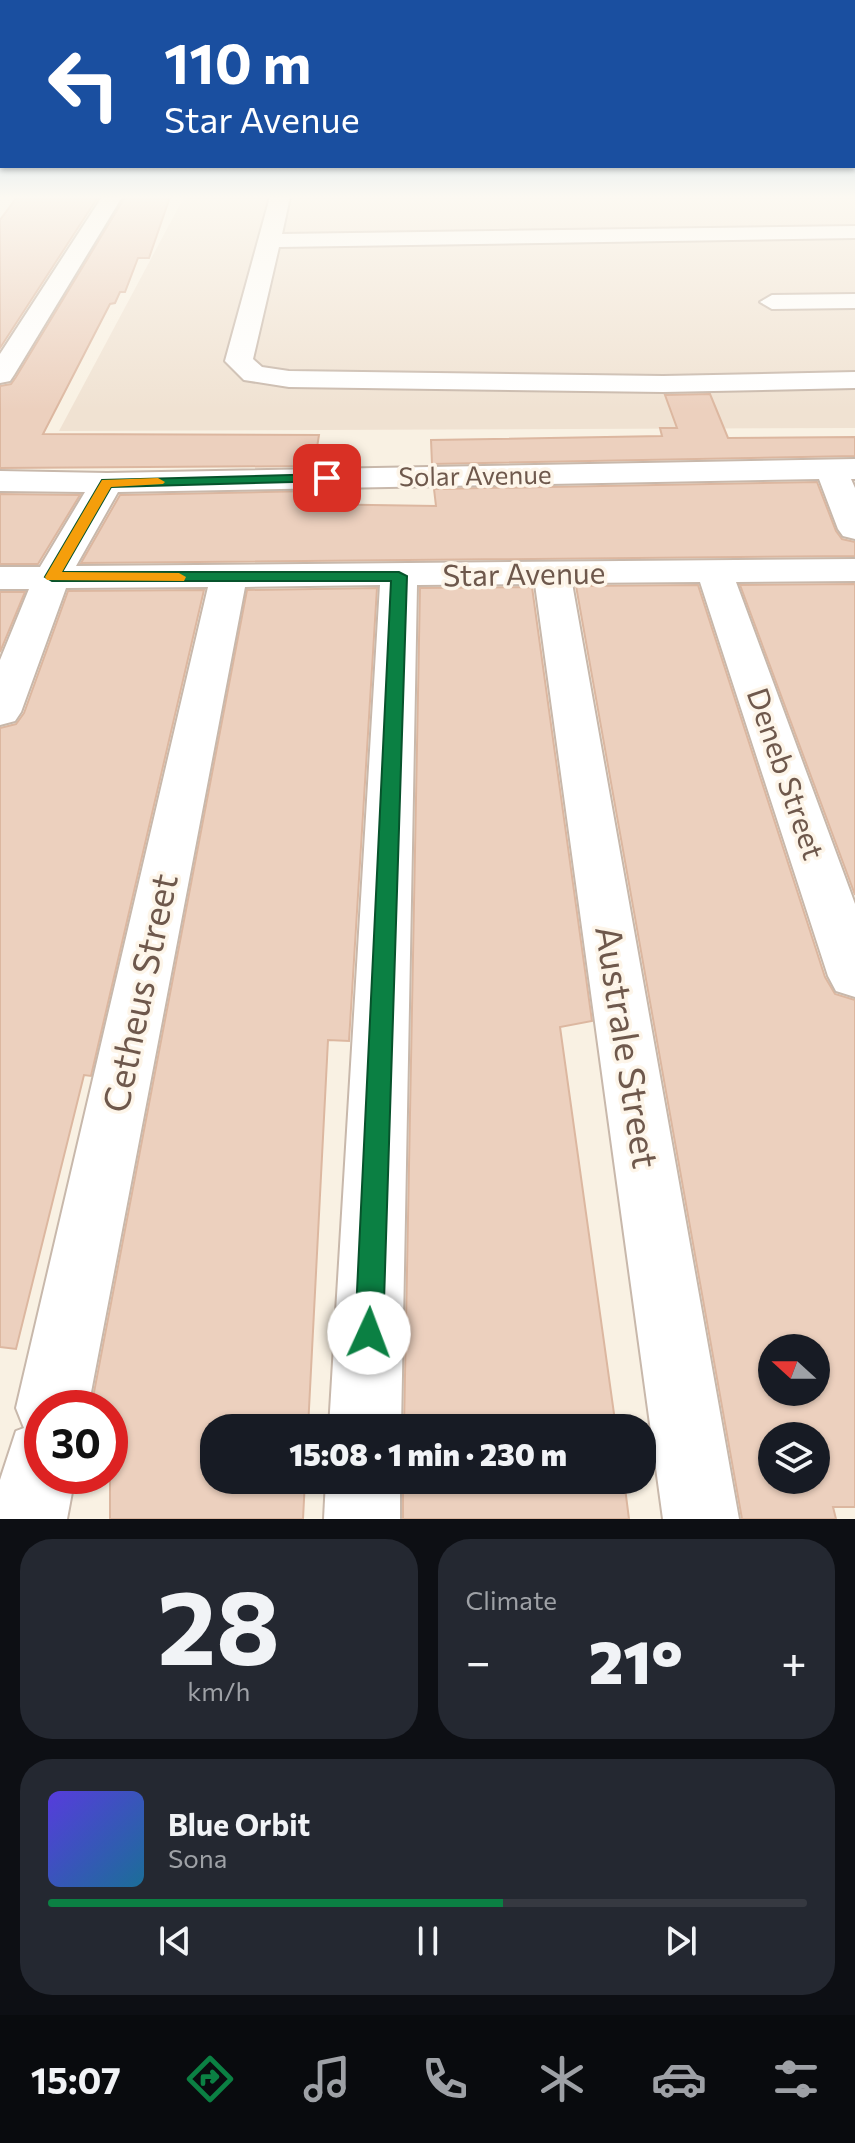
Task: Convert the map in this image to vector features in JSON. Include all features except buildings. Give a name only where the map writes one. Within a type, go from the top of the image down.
[{"type":"street","points":[[0,375],[67,268]]},
{"type":"street","points":[[261,268],[239,361],[254,374],[289,379],[663,384],[855,380]]},
{"type":"street","points":[[772,302],[855,301]]},
{"type":"street","points":[[843,469],[855,529]]},
{"type":"street","name":"Solar Avenue","points":[[0,481],[107,483],[843,469]]},
{"type":"street","points":[[0,712],[52,577],[107,483]]},
{"type":"street","name":"Star Avenue","points":[[0,578],[855,570]]},
{"type":"street","name":"Deneb Street","points":[[715,573],[855,976]]},
{"type":"street","name":"Australe Street","points":[[552,574],[701,1519]]},
{"type":"street","points":[[366,1414],[399,576]]},
{"type":"street","name":"Cetheus Street","points":[[56,1390],[228,578]]},
{"type":"street","points":[[29,1519],[34,1494]]},
{"type":"street","points":[[362,1519],[363,1494]]},
{"type":"shaded area","points":[[146,268],[855,268],[855,428],[59,431]]},
{"type":"slow traffic","points":[[158,482],[107,483],[52,577],[179,577]]},
{"type":"route","points":[[327,478],[107,483],[52,577],[399,576],[369,1333]]}]
